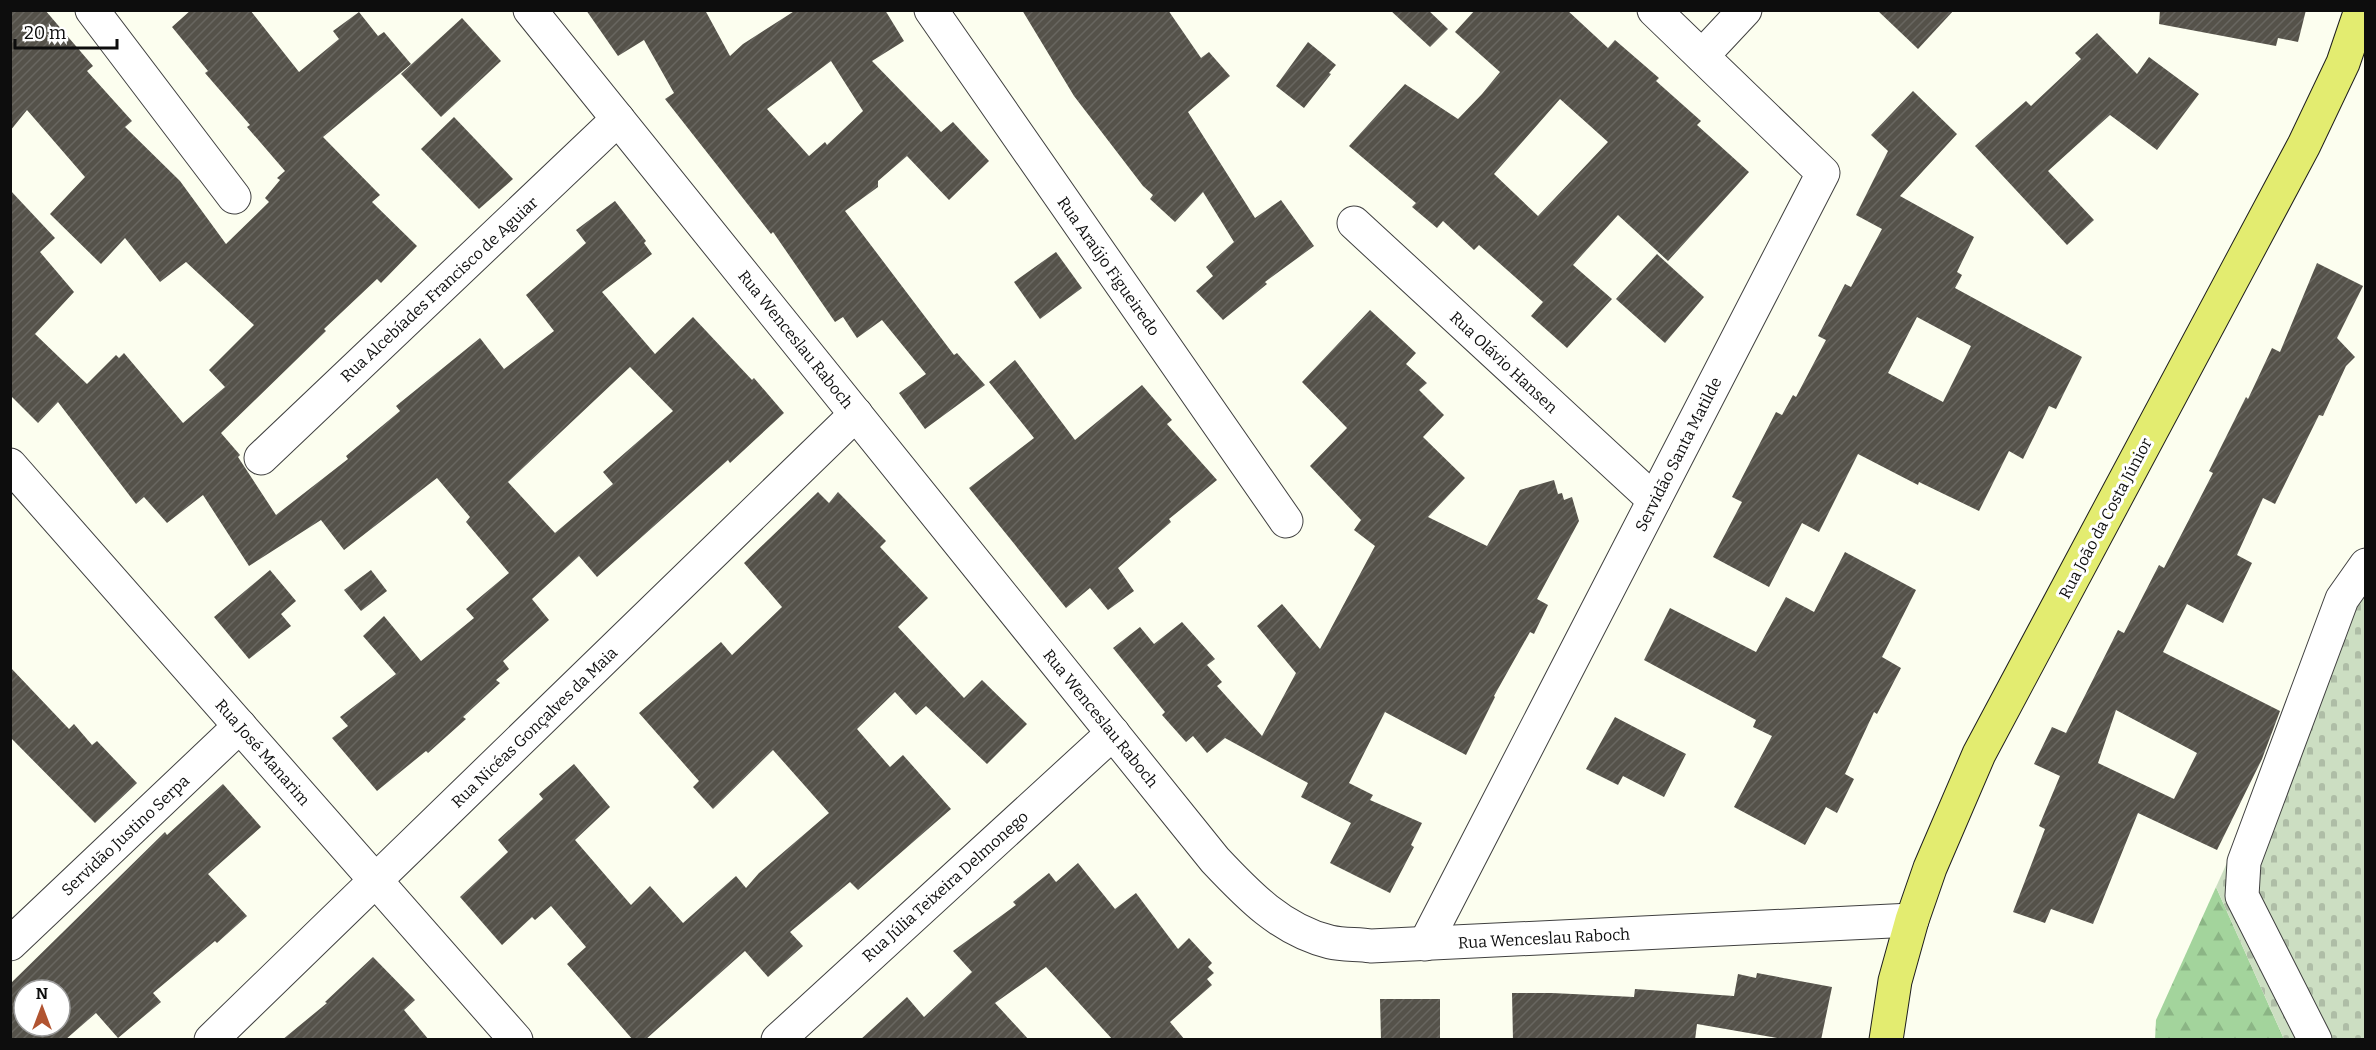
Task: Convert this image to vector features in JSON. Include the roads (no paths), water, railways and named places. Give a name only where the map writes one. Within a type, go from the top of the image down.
[{"type":"main road","name":"Rua João da Costa Júnior","points":[[1886,1040],[1895,981],[1912,920],[1930,868],[1979,754],[2304,145],[2343,63],[2361,10]]},
{"type":"street","points":[[92,10],[234,197]]},
{"type":"street","name":"Rua Wenceslau Raboch","points":[[530,10],[1215,860],[1272,916],[1299,931],[1331,942],[1371,946],[1912,920]]},
{"type":"street","name":"Rua Araújo Figueiredo","points":[[931,10],[1286,521]]},
{"type":"street","name":"Servidão Santa Matilde","points":[[1425,944],[1823,173],[1654,10]]},
{"type":"street","points":[[1702,56],[1745,10]]},
{"type":"street","name":"Rua Alcebíades Francisco de Aguiar","points":[[261,458],[618,119]]},
{"type":"street","name":"Rua Olávio Hansen","points":[[1354,223],[1654,500]]},
{"type":"street","name":"Rua Nicéas Gonçalves da Maia","points":[[211,1040],[856,414]]},
{"type":"street","name":"Rua José Manarim","points":[[10,465],[516,1040]]},
{"type":"street","points":[[2315,1040],[2242,896],[2241,880],[2244,862],[2342,599],[2366,565]]},
{"type":"street","name":"Servidão Justino Serpa","points":[[10,944],[240,726]]},
{"type":"street","name":"Rua Júlia Teixeira Delmonego","points":[[778,1040],[1113,733]]}]
